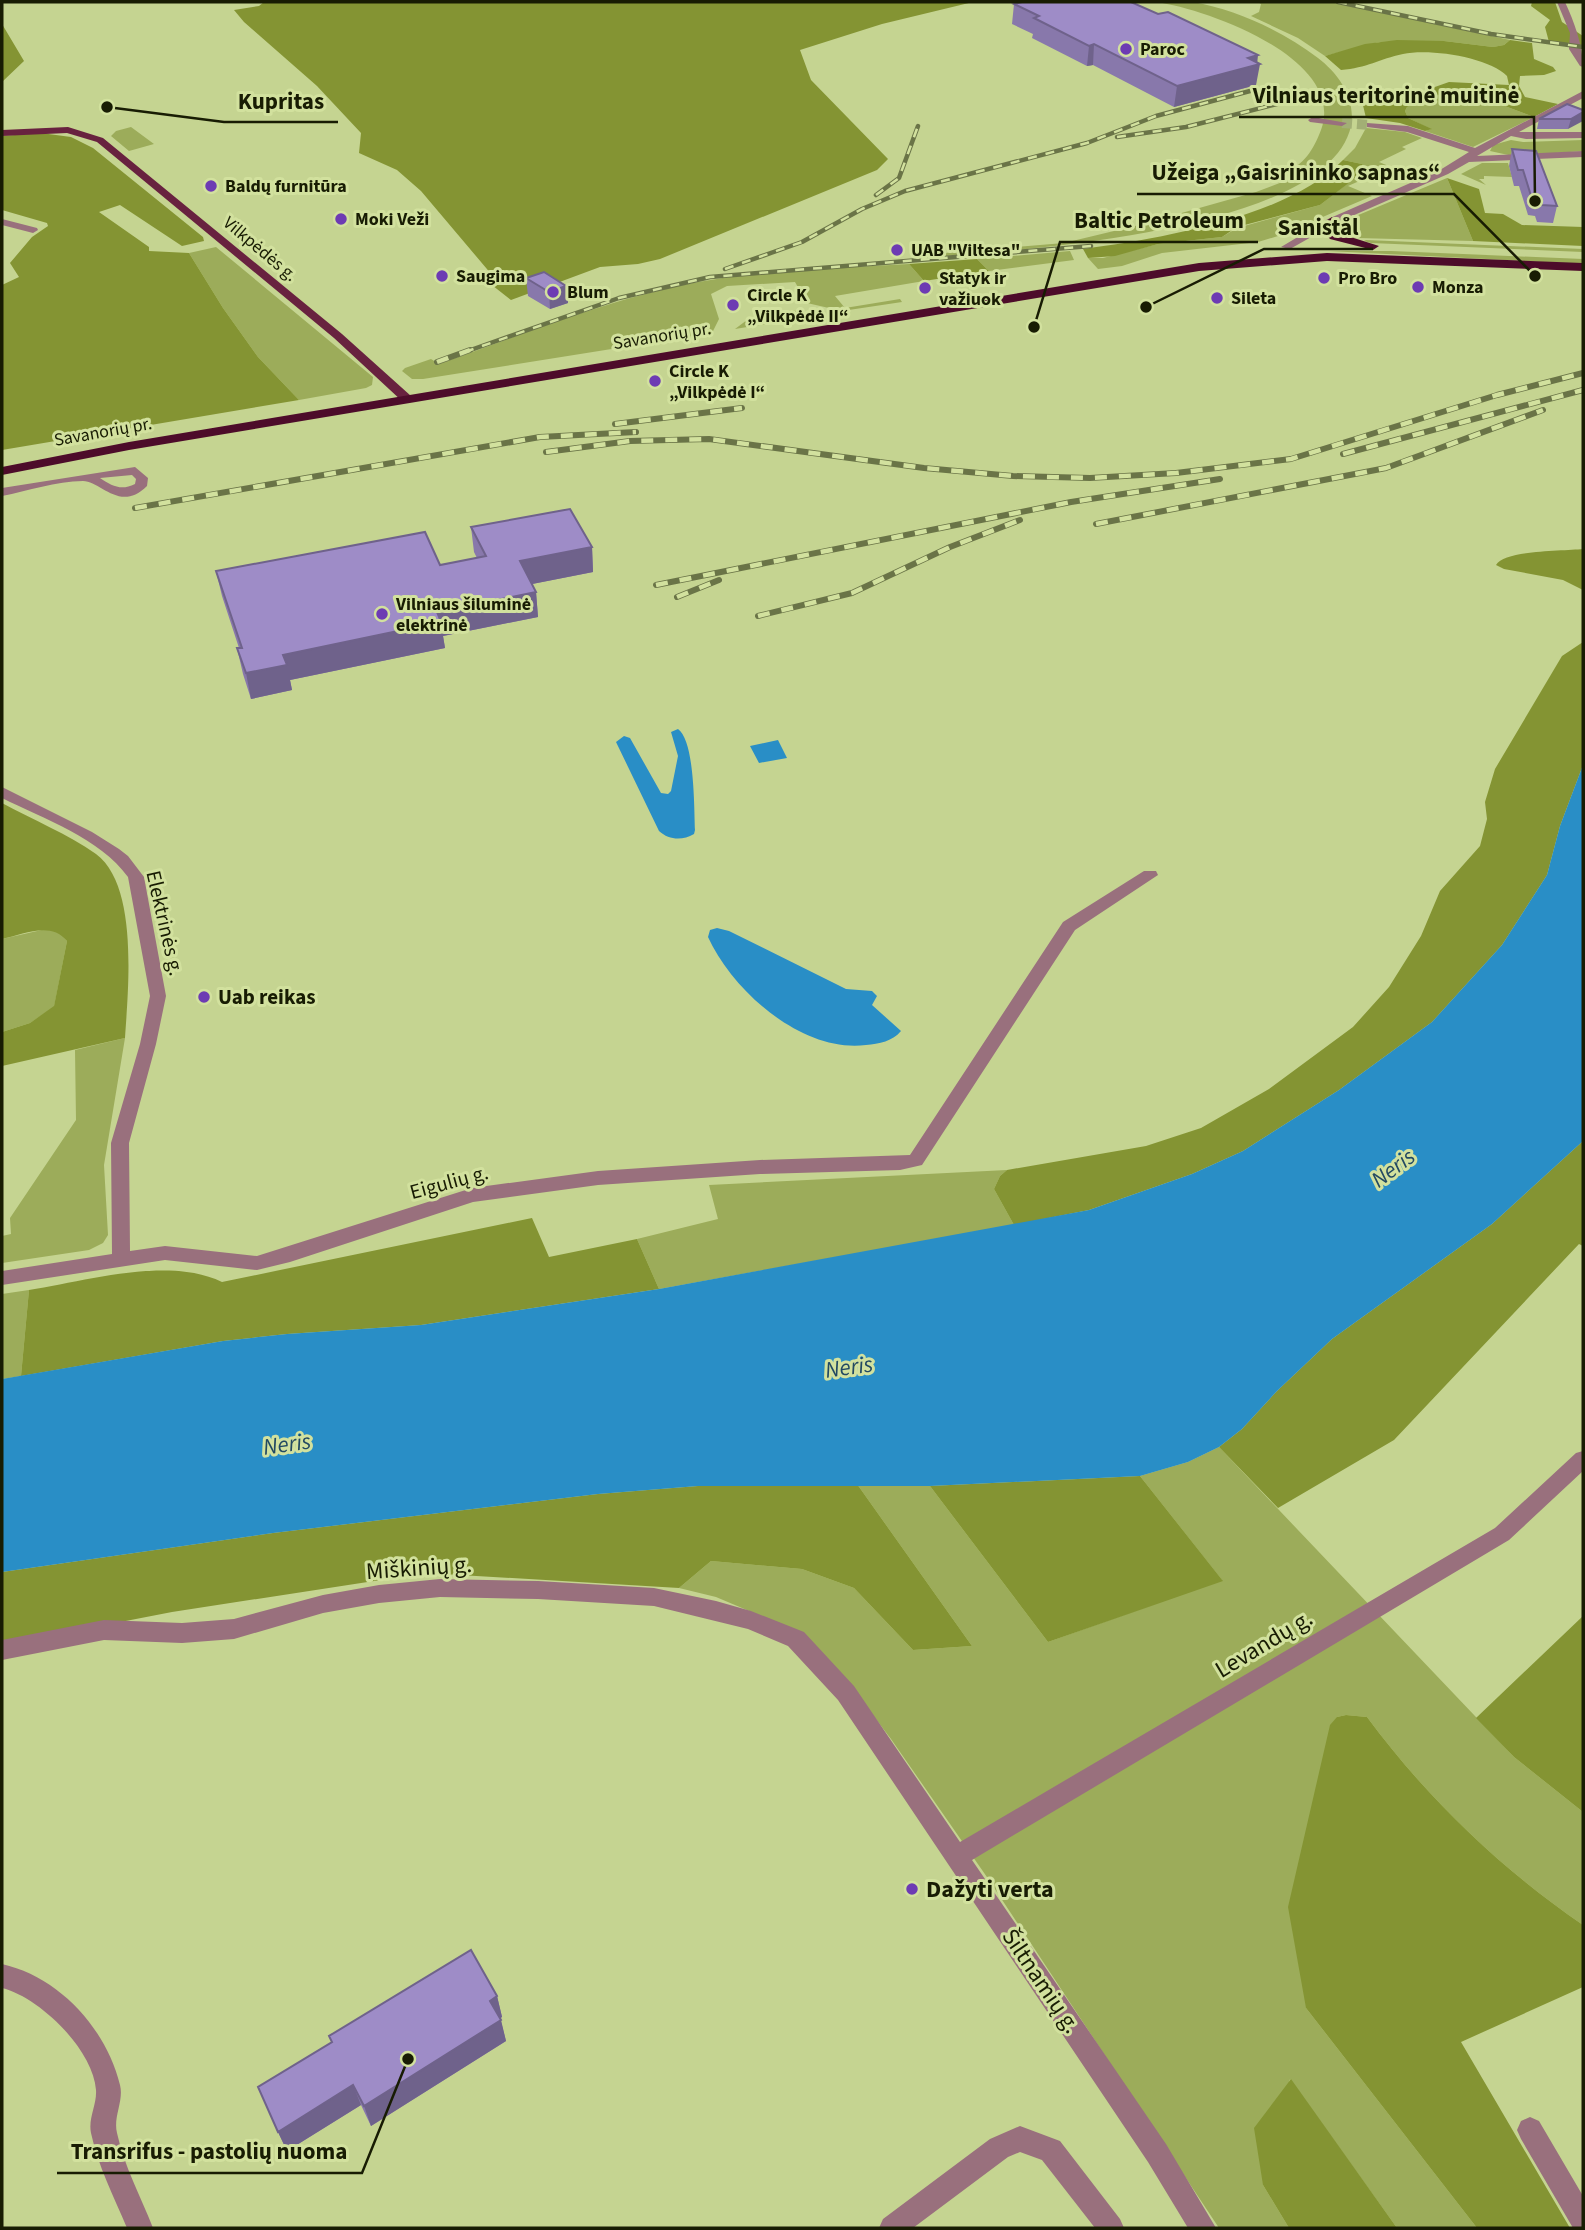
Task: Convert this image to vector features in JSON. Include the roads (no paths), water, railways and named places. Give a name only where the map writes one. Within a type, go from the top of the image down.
[{"type":"highway","points":[[1332,221],[1331,232],[1334,236],[1373,246]]},
{"type":"highway","name":"Savanorių pr.","points":[[4,458],[1285,253],[1373,246],[1583,255]]},
{"type":"highway","name":"Savanorių pr.","points":[[1285,253],[1583,267]]},
{"type":"highway","name":"Savanorių pr.","points":[[2,471],[403,395]]},
{"type":"main road","name":"Vilkpėdės g.","points":[[2,133],[68,130],[100,140],[403,395]]},
{"type":"street","points":[[1561,2],[1578,34],[1574,49],[1581,61]]},
{"type":"street","points":[[1285,253],[1332,221],[1467,159],[1476,151],[1583,94]]},
{"type":"street","points":[[1312,120],[1342,123]]},
{"type":"street","points":[[1370,125],[1415,131],[1476,151]]},
{"type":"street","points":[[1511,133],[1526,136],[1583,135]]},
{"type":"street","points":[[1467,159],[1546,163],[1579,155]]},
{"type":"street","points":[[2,222],[33,230]]},
{"type":"street","points":[[2,492],[89,477]]},
{"type":"street","name":"Elektrinės g.","points":[[2,792],[87,835],[114,852],[136,877],[158,996],[156,1013],[120,1143],[121,1259]]},
{"type":"street","name":"Eigulių g.","points":[[2,1278],[165,1253],[257,1263],[283,1257],[472,1195],[598,1178],[916,1160],[1069,926],[1150,875]]},
{"type":"street","name":"Levandų g.","points":[[957,1856],[1502,1534],[1583,1458]]},
{"type":"street","name":"Miškinių g.","points":[[2,1650],[104,1630],[182,1633],[234,1629],[323,1604],[379,1594],[440,1588],[538,1590],[654,1598],[716,1610],[751,1620],[796,1639],[826,1669]]},
{"type":"street","name":"Šiltnamių g.","points":[[826,1669],[846,1693],[957,1856],[1157,2154],[1203,2228]]},
{"type":"street","points":[[2,1976],[28,1982],[47,1996],[73,2023],[93,2052],[108,2088],[103,2130],[114,2167],[140,2228]]},
{"type":"street","points":[[1530,2130],[1583,2220]]},
{"type":"street","points":[[892,2228],[999,2148],[1020,2139],[1051,2150],[1111,2228]]},
{"type":"water","points":[[678,729],[684,736],[691,761],[695,830],[694,834],[689,836],[671,838],[659,831],[616,742],[624,736],[630,738],[661,793],[668,794],[671,791],[678,756],[671,732]]},
{"type":"water","points":[[778,740],[787,758],[759,763],[750,746]]},
{"type":"water","name":"Neris","points":[[1583,765],[1583,1141],[1492,1224],[1332,1339],[1277,1391],[1242,1429],[1219,1447],[1188,1462],[1140,1476],[930,1486],[698,1486],[598,1494],[273,1533],[2,1572],[2,1379],[223,1341],[421,1325],[659,1289],[1089,1210],[1192,1174],[1243,1151],[1339,1090],[1432,1022],[1502,945],[1547,875],[1560,826]]},
{"type":"water","points":[[717,928],[729,931],[846,989],[872,991],[877,996],[872,1005],[901,1031],[881,1043],[842,1045],[795,1029],[773,1015],[734,978],[708,937],[710,930]]},
{"type":"tunnel","points":[[1342,123],[1370,125]]},
{"type":"railway","points":[[1338,2],[1491,34],[1583,47]]},
{"type":"railway","points":[[725,269],[802,242],[862,209],[905,191],[1087,143],[1156,116],[1250,91]]},
{"type":"railway","points":[[1117,137],[1186,127],[1285,102]]},
{"type":"railway","points":[[876,195],[899,178],[918,126]]},
{"type":"railway","points":[[465,352],[619,298],[710,277],[1091,246]]},
{"type":"railway","points":[[437,362],[470,350]]},
{"type":"railway","points":[[546,452],[630,441],[709,439],[924,468],[1013,476],[1090,478],[1176,473],[1291,459],[1497,395],[1583,373]]},
{"type":"railway","points":[[1343,454],[1583,390]]},
{"type":"railway","points":[[615,424],[742,408]]},
{"type":"railway","points":[[1096,524],[1386,468],[1543,410]]},
{"type":"railway","points":[[135,508],[540,437],[636,432]]},
{"type":"railway","points":[[656,585],[1071,502],[1220,479]]},
{"type":"railway","points":[[758,616],[852,593],[950,547],[1020,520]]},
{"type":"railway","points":[[677,597],[719,580]]},
{"type":"place","name":"Paroc","points":[[1126,49]]},
{"type":"place","name":"Kupritas","points":[[107,107]]},
{"type":"place","name":"Baldų furnitūra","points":[[211,186]]},
{"type":"place","name":"Vilniaus teritorinė muitinė","points":[[1535,201]]},
{"type":"place","name":"Moki Veži","points":[[341,219]]},
{"type":"place","name":"UAB \"Viltesa\"","points":[[897,250]]},
{"type":"place","name":"Saugima","points":[[442,276]]},
{"type":"place","name":"Užeiga „Gaisrininko sapnas“","points":[[1535,276]]},
{"type":"place","name":"Pro Bro","points":[[1324,278]]},
{"type":"place","name":"Monza","points":[[1418,287]]},
{"type":"place","name":"Statyk ir važiuok","points":[[925,288]]},
{"type":"place","name":"Blum","points":[[553,292]]},
{"type":"place","name":"Sileta","points":[[1217,298]]},
{"type":"place","name":"Circle K „Vilkpėdė II“","points":[[733,305]]},
{"type":"place","name":"Sanistål","points":[[1146,307]]},
{"type":"place","name":"Baltic Petroleum","points":[[1034,327]]},
{"type":"place","name":"Circle K „Vilkpėdė I“","points":[[655,381]]},
{"type":"place","name":"Vilniaus šiluminė elektrinė","points":[[382,614]]},
{"type":"place","name":"Uab reikas","points":[[204,997]]},
{"type":"place","name":"Dažyti verta","points":[[912,1889]]},
{"type":"place","name":"Transrifus - pastolių nuoma","points":[[408,2059]]}]
